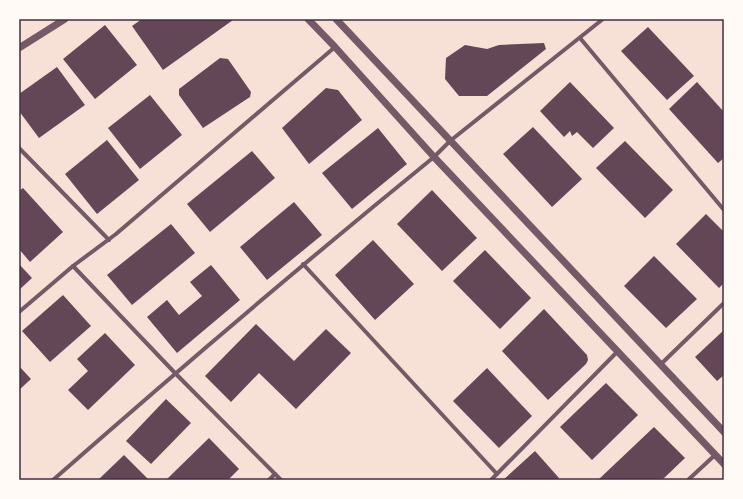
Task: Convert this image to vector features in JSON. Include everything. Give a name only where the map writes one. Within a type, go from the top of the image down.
[{"type":"street","points":[[19,48],[65,19]]},
{"type":"street","points":[[308,19],[434,157],[724,464]]},
{"type":"street","points":[[336,19],[724,432]]},
{"type":"street","points":[[53,480],[175,373],[303,264],[434,157],[450,141],[603,19]]},
{"type":"street","points":[[580,38],[724,210]]},
{"type":"street","points":[[19,312],[73,266],[109,240],[335,47]]},
{"type":"street","points":[[19,148],[109,240]]},
{"type":"street","points":[[303,264],[497,474]]},
{"type":"street","points":[[73,266],[175,373],[281,480]]},
{"type":"street","points":[[661,364],[724,304]]},
{"type":"street","points":[[491,480],[617,352]]},
{"type":"street","points":[[688,480],[715,455]]},
{"type":"street","points":[[269,480],[275,474]]},
{"type":"building","points":[[142,19],[233,20],[163,70],[132,26]]},
{"type":"building","points":[[105,25],[137,65],[95,99],[63,59]]},
{"type":"building","points":[[648,27],[694,76],[667,100],[621,51]]},
{"type":"building","points":[[544,43],[546,49],[487,96],[459,96],[445,79],[446,58],[465,45],[487,49],[499,45]]},
{"type":"building","points":[[220,58],[228,59],[251,92],[250,97],[203,128],[179,95],[179,89]]},
{"type":"building","points":[[57,67],[85,105],[39,138],[19,111],[19,94]]},
{"type":"building","points":[[570,82],[614,128],[593,148],[577,132],[572,136],[570,131],[564,137],[540,111]]},
{"type":"building","points":[[697,82],[724,112],[724,158],[718,163],[669,109]]},
{"type":"building","points":[[326,88],[338,90],[362,120],[309,164],[282,128]]},
{"type":"building","points":[[150,95],[182,135],[140,169],[108,128]]},
{"type":"building","points":[[533,127],[582,179],[552,207],[503,154]]},
{"type":"building","points":[[378,128],[407,164],[352,209],[322,173]]},
{"type":"building","points":[[107,140],[139,180],[97,214],[65,174]]},
{"type":"building","points":[[625,141],[673,190],[645,218],[596,168]]},
{"type":"building","points":[[252,151],[275,178],[210,232],[187,204]]},
{"type":"building","points":[[23,188],[63,232],[30,262],[19,249],[19,191]]},
{"type":"building","points":[[432,190],[477,238],[442,271],[397,224]]},
{"type":"building","points":[[294,202],[322,235],[267,280],[240,247]]},
{"type":"building","points":[[706,214],[724,232],[724,283],[719,288],[676,244]]},
{"type":"building","points":[[171,224],[195,253],[132,305],[107,275]]},
{"type":"building","points":[[373,240],[414,284],[375,320],[335,275]]},
{"type":"building","points":[[485,250],[531,298],[500,329],[453,281]]},
{"type":"building","points":[[654,256],[697,299],[666,328],[624,286]]},
{"type":"building","points":[[19,264],[32,278],[19,290]]},
{"type":"building","points":[[211,265],[240,300],[177,353],[147,317],[167,300],[179,315],[202,296],[190,282]]},
{"type":"building","points":[[63,295],[91,326],[50,362],[22,331]]},
{"type":"building","points":[[544,309],[587,355],[588,360],[586,364],[548,400],[502,351]]},
{"type":"building","points":[[256,324],[294,361],[326,329],[351,353],[296,409],[259,373],[231,402],[205,376]]},
{"type":"building","points":[[724,330],[724,375],[717,381],[695,357]]},
{"type":"building","points":[[105,333],[135,365],[88,410],[68,390],[88,371],[77,359]]},
{"type":"building","points":[[19,366],[31,379],[19,390]]},
{"type":"building","points":[[487,368],[532,416],[499,448],[453,401]]},
{"type":"building","points":[[606,383],[638,415],[592,460],[560,427]]},
{"type":"building","points":[[166,399],[191,423],[151,464],[126,441]]},
{"type":"building","points":[[654,427],[685,458],[662,480],[598,480]]},
{"type":"building","points":[[209,438],[239,469],[228,480],[166,480]]},
{"type":"building","points":[[535,451],[559,478],[557,480],[503,480]]},
{"type":"building","points":[[124,455],[149,480],[98,480]]}]
